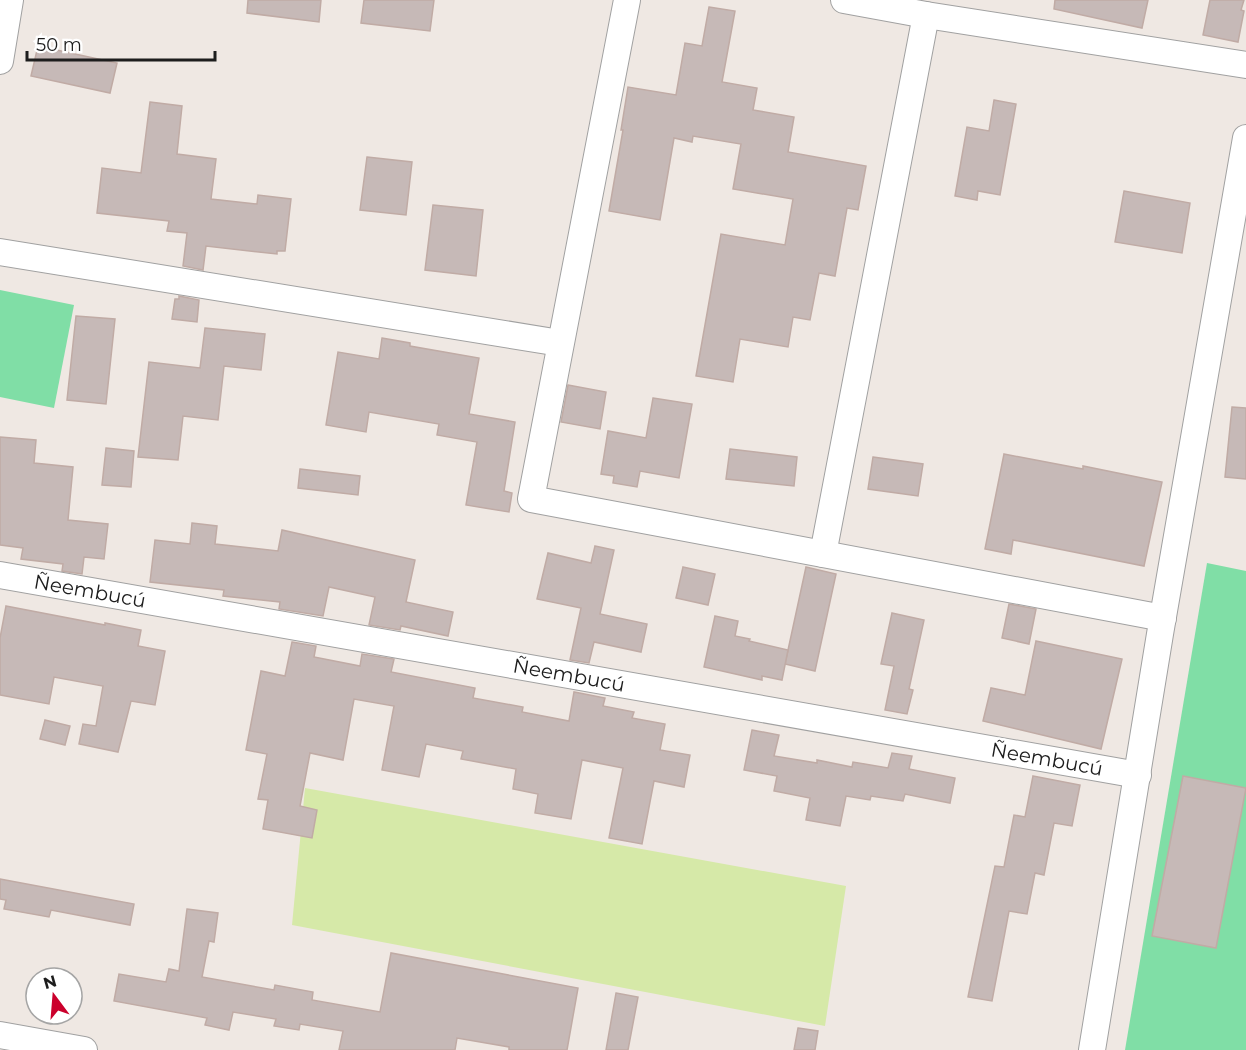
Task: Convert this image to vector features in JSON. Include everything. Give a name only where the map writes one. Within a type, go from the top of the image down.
[{"type":"street","points":[[0,61],[10,0]]},
{"type":"street","points":[[627,0],[531,499],[1163,618]]},
{"type":"street","points":[[844,0],[1246,65]]},
{"type":"street","points":[[823,554],[926,15]]},
{"type":"street","points":[[1092,1050],[1163,618],[1246,138]]},
{"type":"street","points":[[0,252],[560,343]]},
{"type":"street","name":"Ñeembucú","points":[[0,575],[1138,775]]},
{"type":"street","points":[[0,1035],[84,1050]]},
{"type":"green space","points":[[0,290],[74,305],[54,408],[0,397]]},
{"type":"green space","points":[[1207,563],[1246,571],[1246,1050],[1125,1050]]},
{"type":"green space","points":[[305,788],[846,886],[825,1026],[292,925]]},
{"type":"building","points":[[248,0],[321,0],[319,22],[247,13]]},
{"type":"building","points":[[364,0],[434,0],[430,31],[361,23]]},
{"type":"building","points":[[1055,0],[1148,0],[1142,28],[1054,9]]},
{"type":"building","points":[[1210,0],[1244,0],[1238,42],[1203,35]]},
{"type":"building","points":[[709,7],[735,11],[722,82],[757,88],[753,110],[794,117],[788,152],[866,166],[858,210],[847,208],[835,276],[819,273],[810,320],[793,317],[788,347],[740,339],[733,382],[696,376],[721,234],[785,245],[793,199],[733,189],[741,144],[693,136],[692,142],[674,138],[660,220],[609,211],[628,87],[676,95],[685,43],[702,46]]},
{"type":"building","points":[[38,46],[117,63],[110,93],[31,76]]},
{"type":"building","points":[[994,100],[1016,104],[1000,195],[978,191],[977,200],[955,196],[967,127],[989,131]]},
{"type":"building","points":[[150,102],[182,106],[177,154],[216,159],[211,199],[257,204],[258,195],[291,199],[285,251],[277,251],[277,254],[206,246],[203,270],[183,266],[187,233],[167,231],[169,221],[97,213],[102,168],[141,173]]},
{"type":"building","points":[[367,157],[412,162],[406,215],[360,210]]},
{"type":"building","points":[[1124,191],[1190,203],[1182,253],[1115,242]]},
{"type":"building","points":[[433,205],[483,210],[476,276],[425,270]]},
{"type":"building","points":[[179,296],[199,300],[197,322],[172,319],[175,299],[179,299]]},
{"type":"building","points":[[76,316],[115,319],[106,404],[67,400]]},
{"type":"building","points":[[205,328],[265,334],[261,370],[224,366],[218,420],[183,416],[178,460],[138,457],[149,362],[200,368]]},
{"type":"building","points":[[382,338],[410,343],[410,346],[479,358],[469,414],[515,422],[504,491],[512,493],[509,512],[466,505],[477,442],[437,435],[439,424],[369,412],[366,432],[326,425],[338,352],[379,359]]},
{"type":"building","points":[[568,385],[606,392],[600,429],[561,422]]},
{"type":"building","points":[[653,398],[692,404],[679,478],[640,471],[637,487],[613,483],[614,476],[601,474],[608,431],[646,438]]},
{"type":"building","points":[[1232,407],[1246,408],[1246,479],[1225,477]]},
{"type":"building","points":[[0,437],[36,440],[34,463],[73,467],[68,520],[108,524],[104,559],[84,557],[82,574],[62,571],[63,564],[21,559],[23,548],[0,545]]},
{"type":"building","points":[[106,448],[134,451],[131,487],[102,485]]},
{"type":"building","points":[[730,449],[797,457],[794,486],[726,479]]},
{"type":"building","points":[[1004,454],[1083,469],[1083,466],[1162,482],[1144,566],[1013,540],[1011,554],[985,549]]},
{"type":"building","points":[[873,457],[923,464],[918,496],[868,489]]},
{"type":"building","points":[[300,469],[360,476],[358,495],[298,488]]},
{"type":"building","points":[[192,523],[217,526],[215,544],[278,551],[282,530],[415,560],[406,602],[453,612],[448,636],[401,626],[400,630],[369,625],[375,597],[329,587],[323,616],[279,609],[280,602],[223,596],[224,590],[150,582],[155,540],[190,544]]},
{"type":"building","points":[[595,546],[614,550],[600,614],[647,624],[641,652],[594,642],[589,663],[570,660],[581,608],[537,599],[548,553],[591,563]]},
{"type":"building","points":[[683,567],[715,574],[708,605],[676,598]]},
{"type":"building","points":[[806,567],[836,574],[815,671],[785,664]]},
{"type":"building","points":[[1009,604],[1036,609],[1029,644],[1002,638]]},
{"type":"building","points":[[6,606],[141,630],[138,646],[165,651],[155,705],[131,701],[118,752],[79,744],[83,724],[96,726],[103,686],[54,677],[49,704],[0,695],[0,638]]},
{"type":"building","points":[[892,613],[924,620],[909,689],[913,690],[907,714],[885,710],[894,666],[881,664]]},
{"type":"building","points":[[715,616],[738,621],[735,636],[788,650],[782,680],[762,676],[762,680],[704,667]]},
{"type":"building","points":[[1036,641],[1122,659],[1101,749],[983,721],[991,688],[1025,695]]},
{"type":"building","points":[[292,642],[316,646],[314,657],[360,666],[362,654],[394,659],[391,672],[475,688],[473,698],[523,707],[522,712],[569,721],[574,692],[605,698],[603,706],[634,712],[632,718],[665,724],[660,750],[690,755],[684,787],[654,781],[642,844],[609,838],[623,768],[582,760],[571,819],[535,813],[538,794],[513,789],[516,769],[461,759],[463,751],[426,744],[419,777],[382,770],[394,706],[354,699],[343,760],[310,753],[300,806],[317,810],[312,838],[263,829],[268,800],[258,799],[267,754],[246,750],[261,671],[285,676]]},
{"type":"building","points":[[45,720],[70,726],[65,745],[40,739]]},
{"type":"building","points":[[752,730],[779,735],[774,756],[817,763],[817,760],[852,767],[853,762],[888,768],[892,753],[912,756],[909,769],[955,778],[950,803],[905,794],[903,801],[871,796],[870,800],[846,796],[840,826],[806,820],[810,798],[774,791],[777,776],[744,770]]},
{"type":"building","points":[[1033,776],[1080,785],[1072,826],[1054,823],[1044,875],[1035,873],[1027,914],[1009,911],[992,1001],[968,997],[995,866],[1004,867],[1014,815],[1025,817]]},
{"type":"building","points":[[1183,776],[1246,788],[1216,948],[1152,936]]},
{"type":"building","points":[[0,879],[134,904],[130,925],[51,910],[49,917],[4,909],[6,900],[0,899]]},
{"type":"building","points":[[187,909],[218,913],[214,942],[209,941],[202,977],[274,990],[275,985],[313,992],[312,1000],[380,1012],[391,953],[578,988],[567,1050],[509,1050],[509,1047],[457,1038],[455,1050],[339,1050],[343,1031],[300,1024],[299,1030],[274,1026],[276,1019],[233,1012],[229,1030],[205,1025],[207,1018],[114,1001],[119,974],[166,982],[169,969],[179,971]]},
{"type":"building","points":[[616,993],[638,997],[628,1050],[606,1050]]},
{"type":"building","points":[[798,1028],[818,1031],[815,1050],[794,1050]]}]
